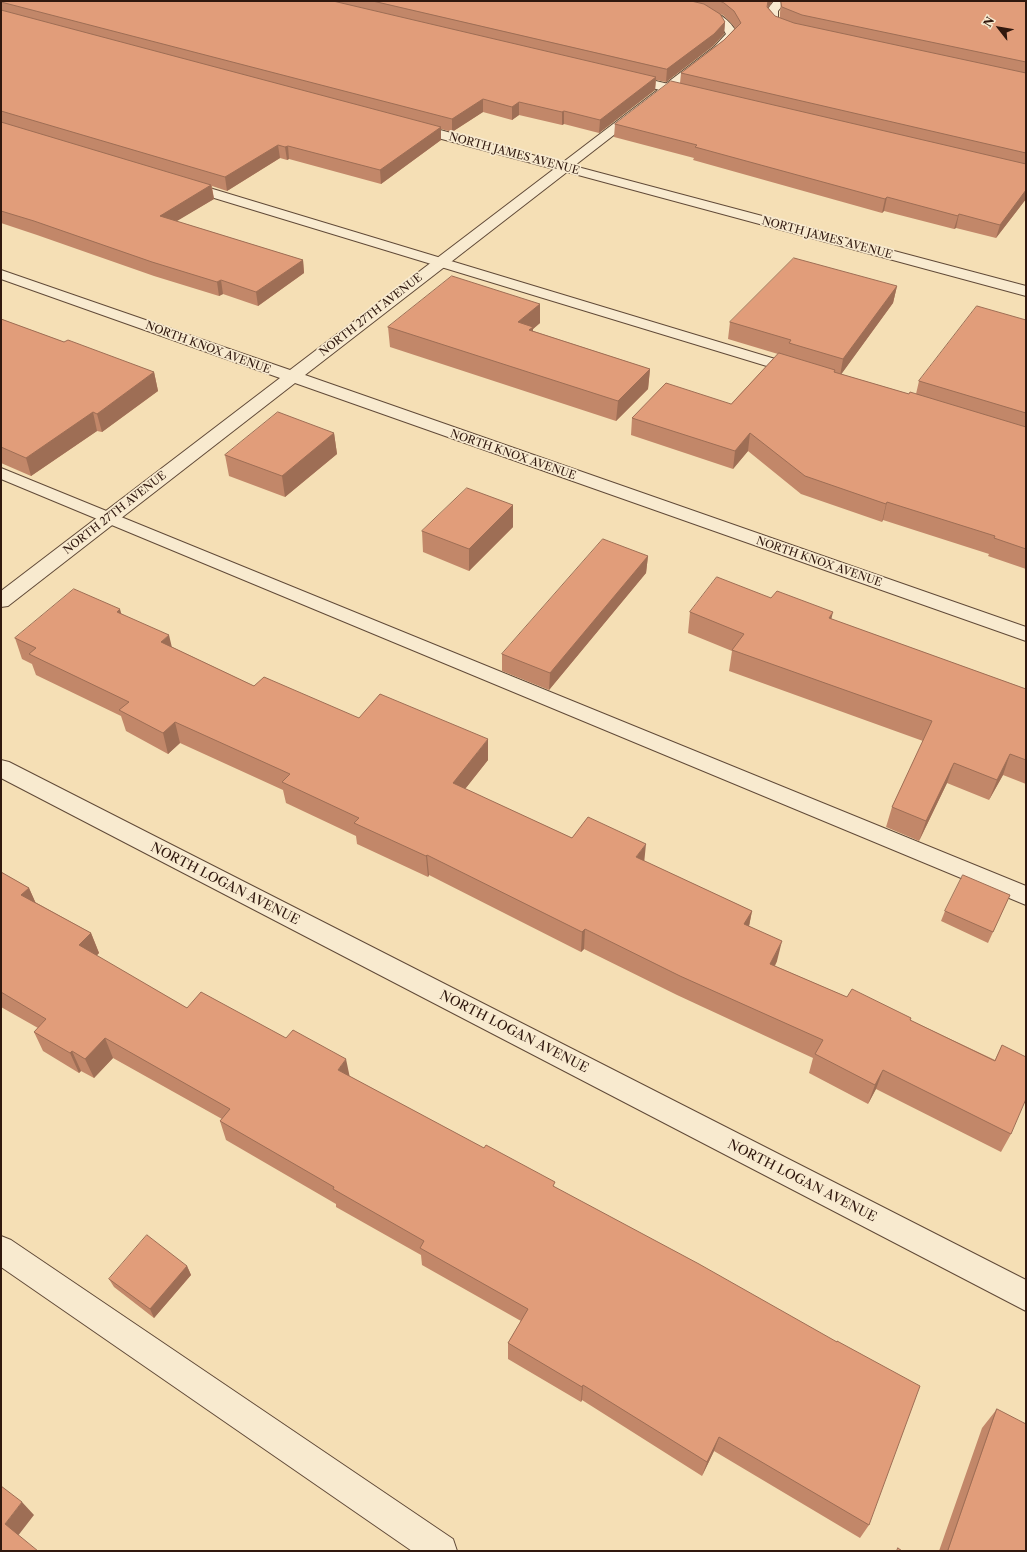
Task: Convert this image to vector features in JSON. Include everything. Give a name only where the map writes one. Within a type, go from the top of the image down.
[{"type":"street","name":"NORTH 27TH AVENUE","points":[[1,601],[667,88],[727,41],[732,35],[728,25],[722,20],[706,13],[655,1]]},
{"type":"street","points":[[780,1],[772,10],[771,15],[774,21],[785,28],[804,34]]},
{"type":"street","points":[[617,76],[703,96]]},
{"type":"street","name":"NORTH JAMES AVENUE","points":[[398,123],[1026,291]]},
{"type":"street","points":[[168,179],[814,375]]},
{"type":"street","name":"NORTH KNOX AVENUE","points":[[1,274],[291,378],[1026,634]]},
{"type":"street","points":[[1,473],[1026,896]]},
{"type":"street","name":"NORTH LOGAN AVENUE","points":[[1,768],[1026,1296]]},
{"type":"street","points":[[1,1250],[441,1551]]},
{"type":"building","points":[[1,1],[333,1],[656,77],[600,120],[519,102],[512,107],[483,99],[452,119]]},
{"type":"building","points":[[373,1],[691,1],[704,4],[720,14],[725,22],[714,34],[667,69]]},
{"type":"building","points":[[720,1],[768,1],[767,7],[775,16],[794,23],[1026,73],[1026,153],[681,73],[724,40],[741,23],[734,11]]},
{"type":"building","points":[[781,1],[1026,1],[1026,62],[802,15],[782,7]]},
{"type":"building","points":[[1,10],[441,127],[380,170],[288,146],[285,147],[278,145],[225,177],[1,111]]},
{"type":"building","points":[[671,81],[1026,164],[1026,190],[1000,225],[959,214],[958,216],[887,197],[885,199],[695,147],[697,145],[615,124]]},
{"type":"building","points":[[1,122],[211,185],[160,216],[303,260],[256,292],[221,280],[217,282],[152,262],[1,211]]},
{"type":"building","points":[[794,258],[897,286],[843,359],[789,343],[791,340],[730,322]]},
{"type":"building","points":[[452,276],[540,304],[518,322],[533,327],[529,330],[650,369],[618,401],[388,327]]},
{"type":"building","points":[[977,306],[1026,320],[1026,413],[919,381]]},
{"type":"building","points":[[1,319],[64,342],[68,340],[154,372],[97,414],[93,412],[26,458],[1,447]]},
{"type":"building","points":[[779,353],[835,370],[834,372],[909,394],[910,392],[1026,427],[1026,549],[994,538],[995,536],[887,502],[886,504],[805,476],[750,433],[735,451],[632,418],[666,383],[731,404]]},
{"type":"building","points":[[278,412],[334,433],[282,476],[225,455]]},
{"type":"building","points":[[467,488],[513,505],[469,549],[422,531]]},
{"type":"building","points":[[603,539],[648,556],[550,673],[502,654]]},
{"type":"building","points":[[717,577],[771,598],[777,591],[833,612],[829,618],[1026,689],[1026,760],[1010,754],[997,780],[954,763],[926,821],[892,807],[932,721],[732,650],[744,634],[690,612]]},
{"type":"building","points":[[74,589],[120,609],[117,612],[169,635],[161,642],[254,686],[264,677],[359,718],[380,694],[488,739],[453,783],[572,838],[588,817],[646,844],[636,857],[752,911],[744,924],[782,941],[770,964],[847,997],[852,989],[911,1018],[910,1020],[995,1061],[1002,1045],[1026,1057],[1026,1099],[1011,1134],[883,1070],[875,1085],[815,1054],[823,1040],[680,976],[585,929],[582,932],[427,855],[426,856],[354,823],[359,818],[282,782],[290,774],[175,722],[163,733],[119,710],[129,702],[29,654],[36,648],[15,638]]},
{"type":"building","points":[[1,872],[29,888],[21,895],[91,933],[79,945],[187,1008],[201,992],[286,1038],[293,1030],[346,1059],[338,1070],[484,1148],[486,1145],[555,1182],[553,1186],[699,1264],[837,1342],[920,1386],[869,1525],[719,1437],[707,1462],[583,1385],[582,1387],[508,1343],[528,1309],[420,1248],[424,1241],[333,1189],[334,1187],[220,1121],[230,1109],[105,1038],[85,1059],[72,1051],[70,1053],[34,1032],[46,1019],[1,992]]},
{"type":"building","points":[[963,875],[1010,895],[993,932],[945,911]]},
{"type":"building","points":[[147,1235],[187,1266],[150,1309],[109,1279]]},
{"type":"building","points":[[997,1409],[1026,1424],[1026,1551],[948,1551]]},
{"type":"building","points":[[1,1486],[22,1502],[5,1524],[38,1551],[1,1551]]}]
